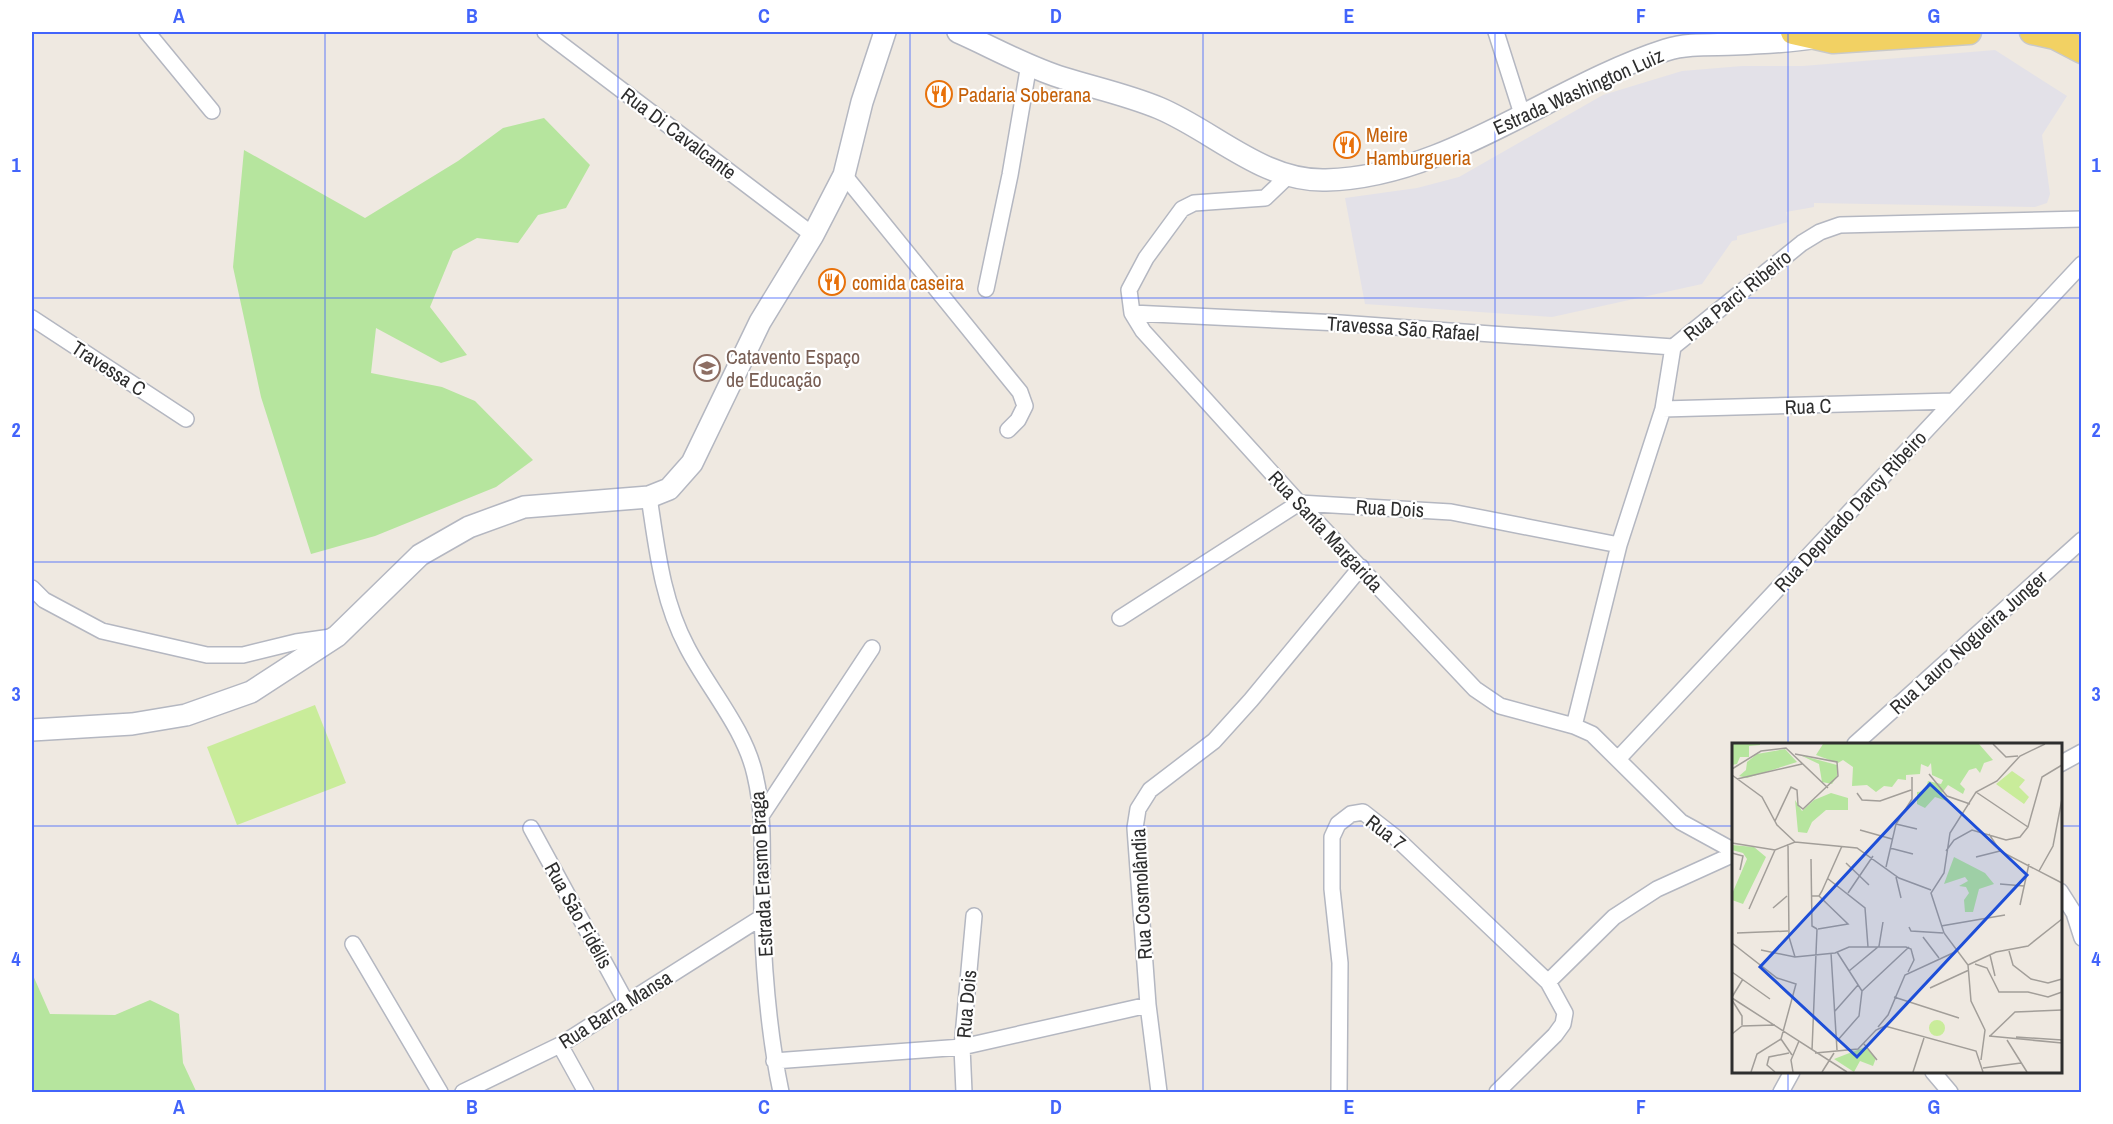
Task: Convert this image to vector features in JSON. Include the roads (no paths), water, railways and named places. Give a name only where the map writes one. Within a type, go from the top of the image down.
[{"type":"main road","name":"Estrada Washington Luiz","points":[[1803,35],[1833,41],[1969,32]]},
{"type":"main road","points":[[2032,32],[2055,37],[2082,51]]},
{"type":"street","points":[[147,32],[212,111]]},
{"type":"street","name":"Rua Di Cavalcante","points":[[545,32],[813,235]]},
{"type":"street","points":[[32,730],[132,724],[186,715],[251,692],[337,636],[420,555],[469,527],[524,507],[649,497],[669,489],[692,463],[759,322],[813,235],[844,175],[862,102],[885,32]]},
{"type":"street","name":"Estrada Washington Luiz","points":[[958,32],[1061,78],[1112,91],[1160,108],[1254,161],[1288,176],[1324,180],[1368,176],[1422,161],[1636,61],[1669,49],[1697,45],[1777,43],[1803,35]]},
{"type":"street","points":[[1496,32],[1522,114]]},
{"type":"street","name":"Estrada Washington Luiz","points":[[1697,45],[1715,39],[1723,32]]},
{"type":"street","points":[[986,289],[1010,175],[1029,64]]},
{"type":"street","points":[[844,175],[1020,392],[1025,406],[1018,420],[1008,430]]},
{"type":"street","points":[[1132,313],[1129,290],[1146,258],[1182,209],[1194,203],[1265,198],[1288,176]]},
{"type":"street","name":"Rua Parci Ribeiro","points":[[1574,726],[1619,545],[1663,410],[1673,347],[1802,243],[1820,232],[1840,225],[2082,219]]},
{"type":"street","name":"Rua Deputado Darcy Ribeiro","points":[[1618,759],[2082,264]]},
{"type":"street","name":"Travessa São Rafael","points":[[1132,313],[1340,323],[1673,347]]},
{"type":"street","name":"Rua Santa Margarida","points":[[1132,313],[1143,331],[1299,503],[1475,689],[1500,706],[1574,726],[1593,734],[1681,822],[1732,851]]},
{"type":"street","name":"Travessa C","points":[[32,318],[186,419]]},
{"type":"street","name":"Rua C","points":[[1663,410],[1953,401]]},
{"type":"street","name":"Estrada Erasmo Braga","points":[[649,497],[669,610],[687,647],[740,738],[755,772],[762,813],[762,917],[774,1061],[781,1092]]},
{"type":"street","points":[[1120,618],[1299,503]]},
{"type":"street","name":"Rua Dois","points":[[1299,503],[1451,512],[1619,545]]},
{"type":"street","name":"Rua Lauro Nogueira Junger","points":[[1856,743],[2082,540]]},
{"type":"street","name":"Rua Cosmolândia","points":[[1159,1092],[1148,1005],[1135,828],[1138,809],[1150,790],[1221,733],[1361,567]]},
{"type":"street","points":[[32,588],[44,600],[102,631],[207,655],[243,656],[297,642],[337,636]]},
{"type":"street","points":[[762,813],[872,648]]},
{"type":"street","points":[[2062,763],[2082,752]]},
{"type":"street","name":"Rua 7","points":[[1339,1092],[1340,963],[1332,889],[1332,837],[1338,824],[1351,814],[1362,812],[1395,837],[1548,982],[1565,1013],[1563,1024],[1497,1092]]},
{"type":"street","name":"Rua São Fidélis","points":[[531,828],[626,1002]]},
{"type":"street","points":[[1548,982],[1614,917],[1657,889],[1732,853]]},
{"type":"street","points":[[2062,893],[2074,913],[2082,938]]},
{"type":"street","name":"Rua Dois","points":[[964,1092],[962,1047],[974,916]]},
{"type":"street","name":"Rua Barra Mansa","points":[[463,1092],[560,1045],[762,917]]},
{"type":"street","points":[[352,944],[440,1092]]},
{"type":"street","points":[[774,1061],[962,1047],[1148,1005]]},
{"type":"street","points":[[560,1045],[586,1092]]},
{"type":"street","points":[[1781,1092],[1791,1073]]},
{"type":"street","points":[[1935,1073],[1950,1092]]},
{"type":"place","name":"Padaria Soberana","points":[[939,94]]},
{"type":"place","name":"Meire Hamburgueria","points":[[1347,145]]},
{"type":"place","name":"comida caseira","points":[[832,282]]},
{"type":"place","name":"Catavento Espaço de Educação","points":[[707,368]]}]
